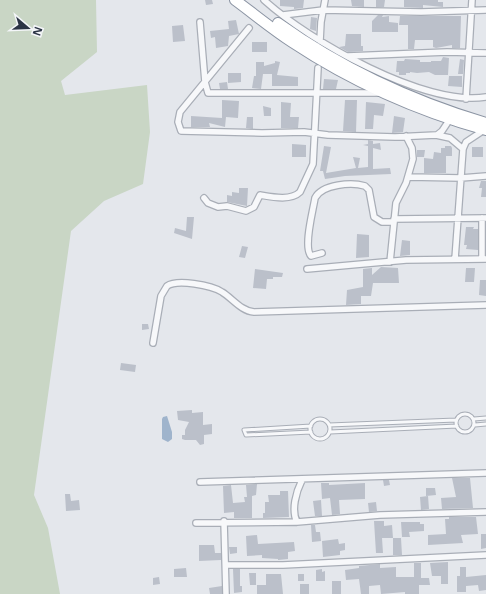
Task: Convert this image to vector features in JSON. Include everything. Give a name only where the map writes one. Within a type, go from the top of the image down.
[{"type":"highway","points":[[235,0],[314,56],[382,93],[450,119],[485,128]]},
{"type":"highway","points":[[246,0],[300,39],[360,73],[485,128]]},
{"type":"street","points":[[266,0],[283,15],[320,41],[347,56],[407,84],[458,98],[466,99],[486,97]]},
{"type":"street","points":[[320,41],[324,0]]},
{"type":"street","points":[[466,99],[472,0]]},
{"type":"street","points":[[283,15],[323,10],[421,12],[486,10]]},
{"type":"street","points":[[200,22],[206,92],[382,93]]},
{"type":"street","points":[[249,28],[180,112],[178,122],[181,131],[314,133],[328,135],[436,135],[450,138],[463,149]]},
{"type":"street","points":[[347,56],[469,52],[486,53]]},
{"type":"street","points":[[204,198],[208,204],[218,207],[227,206],[246,210],[254,207],[260,195],[281,198],[298,194],[313,164],[318,68]]},
{"type":"street","points":[[436,135],[442,131],[450,119]]},
{"type":"street","points":[[455,259],[463,149],[466,142],[485,128]]},
{"type":"street","points":[[390,262],[397,200],[409,177],[412,153],[406,136]]},
{"type":"street","points":[[409,177],[461,178],[486,176]]},
{"type":"street","points":[[307,268],[390,262],[484,259],[484,218],[394,220],[382,222],[374,217],[369,190],[366,186],[341,185],[326,188],[319,192],[315,198],[307,245],[308,253],[311,256],[322,253]]},
{"type":"street","points":[[153,343],[161,296],[167,286],[177,282],[214,288],[223,292],[247,311],[254,312],[486,305]]},
{"type":"street","points":[[200,482],[302,480],[486,473]]},
{"type":"street","points":[[297,522],[294,513],[298,488],[302,480]]},
{"type":"street","points":[[196,523],[224,521],[297,522],[380,515],[486,512]]},
{"type":"street","points":[[224,521],[223,532],[226,565],[224,573],[226,594]]},
{"type":"street","points":[[226,565],[283,565],[486,554]]},
{"type":"lane","points":[[465,413],[470,414],[474,419],[475,425],[472,430],[466,432],[460,431],[456,420],[460,415],[465,413]]},
{"type":"lane","points":[[474,419],[486,418]]},
{"type":"lane","points":[[311,432],[246,435],[244,430],[245,428],[311,426],[318,419],[326,421],[329,425],[330,432]]},
{"type":"lane","points":[[329,425],[456,420]]},
{"type":"lane","points":[[475,425],[486,424]]},
{"type":"lane","points":[[311,426],[311,432],[315,438],[320,439],[327,436],[330,432],[457,426]]},
{"type":"green space","points":[[0,0],[96,0],[97,52],[61,81],[65,95],[147,85],[150,132],[143,184],[104,201],[71,231],[34,495],[48,528],[60,594],[0,594]]},
{"type":"water","points":[[167,416],[172,432],[172,439],[168,442],[162,439],[162,419],[163,417]]},
{"type":"building","points":[[205,0],[212,0],[213,4],[206,5]]},
{"type":"building","points":[[280,0],[304,0],[303,8],[294,9],[294,7],[280,6]]},
{"type":"building","points":[[351,0],[364,0],[364,7],[352,6]]},
{"type":"building","points":[[376,0],[385,0],[384,7],[376,7]]},
{"type":"building","points":[[404,0],[438,0],[438,2],[443,2],[443,7],[423,5],[423,8],[404,7]]},
{"type":"building","points":[[378,15],[383,15],[382,17],[389,16],[389,22],[398,23],[398,32],[372,32],[372,21]]},
{"type":"building","points":[[400,16],[461,16],[460,48],[452,48],[452,45],[436,48],[433,47],[433,40],[415,40],[414,49],[408,49],[408,25],[399,25]]},
{"type":"building","points":[[311,17],[317,18],[316,31],[310,29]]},
{"type":"building","points":[[236,20],[239,34],[229,36],[228,46],[216,48],[215,37],[211,38],[210,31],[229,29],[228,21]]},
{"type":"building","points":[[183,25],[185,41],[173,42],[172,26]]},
{"type":"building","points":[[346,34],[361,34],[361,46],[363,46],[363,51],[348,52],[339,47],[345,46]]},
{"type":"building","points":[[252,42],[267,42],[267,52],[252,52]]},
{"type":"building","points":[[443,57],[449,58],[448,75],[435,75],[429,72],[410,72],[406,73],[406,75],[399,75],[399,72],[396,72],[397,61],[404,61],[405,59],[420,60],[420,62],[431,62],[441,61]]},
{"type":"building","points":[[460,59],[464,60],[463,74],[458,74]]},
{"type":"building","points":[[275,61],[280,62],[277,75],[298,77],[298,86],[272,86],[272,74],[263,74],[261,89],[252,88],[254,76],[256,76],[256,62],[264,62],[264,66],[275,63]]},
{"type":"building","points":[[228,73],[241,73],[241,82],[228,83]]},
{"type":"building","points":[[449,76],[462,76],[462,87],[448,86]]},
{"type":"building","points":[[324,79],[338,80],[336,89],[323,89]]},
{"type":"building","points":[[227,82],[228,89],[220,89],[219,83]]},
{"type":"building","points":[[222,100],[239,101],[238,118],[226,117],[225,127],[209,123],[210,127],[191,127],[191,116],[222,118]]},
{"type":"building","points":[[345,100],[357,100],[356,132],[343,131]]},
{"type":"building","points":[[281,102],[291,103],[290,117],[299,117],[298,128],[281,128]]},
{"type":"building","points":[[366,102],[385,104],[383,116],[374,115],[373,129],[365,129]]},
{"type":"building","points":[[263,106],[271,108],[271,116],[264,116]]},
{"type":"building","points":[[394,116],[405,118],[403,132],[392,133]]},
{"type":"building","points":[[247,117],[253,117],[253,129],[246,128]]},
{"type":"building","points":[[368,140],[373,141],[373,144],[380,143],[381,150],[373,148],[373,169],[390,168],[391,174],[345,176],[325,179],[323,171],[320,171],[324,146],[331,147],[326,173],[356,168],[353,157],[360,158],[358,168],[368,167],[368,146],[363,145],[368,144]]},
{"type":"building","points":[[292,144],[306,145],[306,157],[292,157]]},
{"type":"building","points":[[445,146],[451,146],[452,148],[452,156],[446,156],[446,173],[424,173],[424,158],[433,159],[434,152],[441,153],[441,148],[445,148]]},
{"type":"building","points":[[472,147],[483,147],[483,157],[472,157]]},
{"type":"building","points":[[417,150],[425,150],[424,157],[417,157]]},
{"type":"building","points":[[481,181],[486,181],[486,197],[481,197],[482,188],[479,188]]},
{"type":"building","points":[[239,188],[248,188],[247,206],[227,202],[227,195],[232,196],[232,192],[239,193]]},
{"type":"building","points":[[187,217],[194,217],[192,239],[174,233],[175,228],[186,231]]},
{"type":"building","points":[[466,227],[474,227],[473,229],[478,229],[478,250],[466,249],[467,245],[464,245]]},
{"type":"building","points":[[357,234],[369,235],[369,257],[356,258]]},
{"type":"building","points":[[402,240],[410,241],[410,255],[400,256]]},
{"type":"building","points":[[242,246],[248,247],[245,258],[239,257]]},
{"type":"building","points":[[381,267],[398,268],[399,283],[373,283],[371,296],[361,296],[361,304],[346,305],[347,290],[363,287],[363,269],[372,268],[372,275]]},
{"type":"building","points":[[466,268],[475,268],[474,282],[465,282]]},
{"type":"building","points":[[255,269],[283,273],[282,277],[267,279],[266,289],[253,288]]},
{"type":"building","points":[[480,280],[486,280],[486,296],[479,295]]},
{"type":"building","points":[[142,324],[148,324],[149,329],[142,330]]},
{"type":"building","points":[[121,363],[136,365],[135,372],[120,370]]},
{"type":"building","points":[[192,410],[192,413],[203,412],[203,425],[212,424],[212,434],[204,435],[204,444],[200,445],[196,440],[182,439],[182,435],[185,435],[185,430],[189,422],[178,420],[177,411]]},
{"type":"building","points":[[452,478],[470,478],[473,508],[442,509],[441,498],[456,497]]},
{"type":"building","points":[[383,480],[389,480],[390,485],[384,486]]},
{"type":"building","points":[[321,483],[329,483],[329,485],[365,483],[365,499],[339,500],[340,514],[332,515],[330,498],[322,499]]},
{"type":"building","points":[[257,484],[256,495],[252,496],[252,518],[234,518],[234,512],[224,513],[223,486],[231,485],[233,503],[245,502],[244,497],[247,497],[246,485]]},
{"type":"building","points":[[426,488],[435,488],[436,495],[426,496]]},
{"type":"building","points":[[280,491],[288,491],[289,517],[263,518],[263,513],[265,513],[265,502],[269,502],[268,495],[280,495]]},
{"type":"building","points":[[65,494],[70,494],[71,501],[79,500],[80,510],[66,511]]},
{"type":"building","points":[[428,496],[429,509],[421,510],[420,497]]},
{"type":"building","points":[[321,500],[322,516],[315,516],[313,501]]},
{"type":"building","points":[[376,502],[377,511],[369,512],[368,503]]},
{"type":"building","points":[[449,517],[476,517],[478,534],[461,535],[463,543],[428,545],[428,535],[446,534],[445,519],[449,519]]},
{"type":"building","points":[[374,521],[384,521],[384,526],[392,525],[393,538],[382,538],[383,553],[376,553]]},
{"type":"building","points":[[401,522],[420,522],[420,524],[424,524],[424,531],[409,532],[410,537],[402,537]]},
{"type":"building","points":[[311,525],[315,525],[316,532],[320,532],[321,541],[312,542]]},
{"type":"building","points":[[481,534],[486,534],[486,548],[481,549]]},
{"type":"building","points":[[257,535],[258,544],[294,542],[295,551],[288,552],[288,559],[278,560],[262,558],[262,555],[247,556],[246,536]]},
{"type":"building","points":[[393,538],[401,538],[402,555],[393,555]]},
{"type":"building","points":[[338,539],[339,544],[345,543],[345,550],[340,551],[340,555],[323,557],[322,541]]},
{"type":"building","points":[[199,545],[214,545],[215,553],[221,553],[221,560],[199,561]]},
{"type":"building","points":[[229,547],[237,547],[237,553],[230,554]]},
{"type":"building","points":[[448,562],[448,584],[441,584],[441,576],[432,576],[430,563]]},
{"type":"building","points":[[414,563],[421,563],[421,578],[429,578],[430,585],[419,585],[419,594],[405,594],[405,592],[381,594],[380,585],[369,586],[369,594],[361,594],[359,579],[346,580],[345,570],[359,568],[359,566],[380,564],[380,568],[396,567],[396,577],[414,577]]},
{"type":"building","points":[[460,567],[466,567],[466,577],[486,575],[486,590],[479,591],[478,585],[466,586],[466,592],[457,592],[457,576],[460,576]]},
{"type":"building","points":[[186,568],[187,577],[174,577],[174,569]]},
{"type":"building","points":[[233,569],[240,569],[240,586],[242,586],[242,592],[234,593]]},
{"type":"building","points":[[322,569],[322,572],[325,571],[325,581],[316,581],[316,570]]},
{"type":"building","points":[[249,573],[256,573],[256,585],[250,585]]},
{"type":"building","points":[[266,574],[281,574],[283,594],[257,594],[257,585],[266,585]]},
{"type":"building","points":[[298,574],[304,574],[304,581],[298,581]]},
{"type":"building","points":[[159,577],[160,584],[153,585],[153,578]]},
{"type":"building","points":[[332,581],[341,581],[341,594],[332,594]]},
{"type":"building","points":[[300,584],[309,584],[309,594],[300,594]]},
{"type":"building","points":[[222,586],[222,594],[210,594],[209,588]]}]
